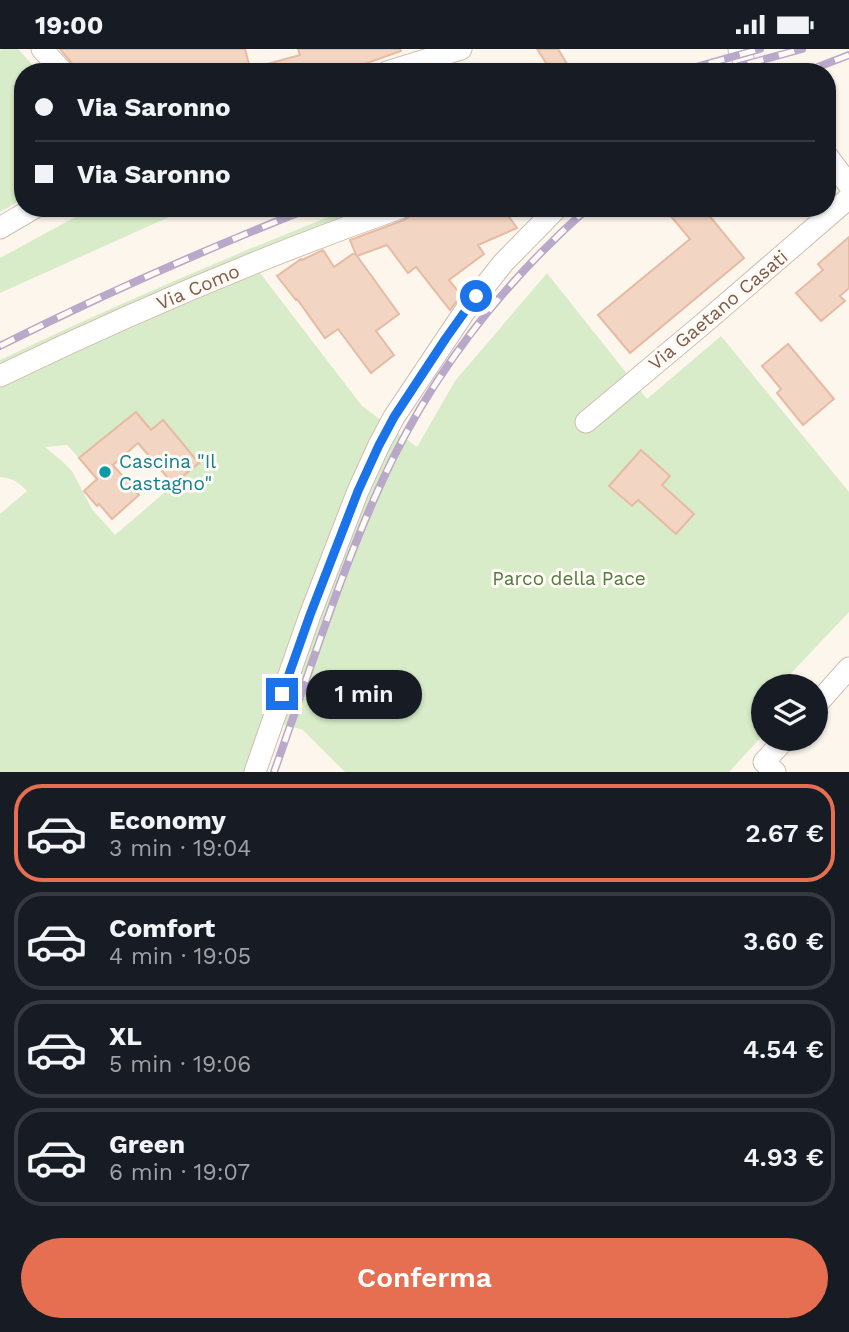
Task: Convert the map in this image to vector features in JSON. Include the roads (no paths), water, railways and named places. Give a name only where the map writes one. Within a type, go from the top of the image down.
[{"type":"street","points":[[42,49],[55,63]]},
{"type":"street","points":[[416,63],[461,49]]},
{"type":"street","points":[[836,167],[849,185]]},
{"type":"street","points":[[0,227],[18,217]]},
{"type":"street","name":"Via Como","points":[[0,376],[82,337],[245,267],[375,217]]},
{"type":"street","points":[[255,772],[310,615],[358,491],[379,445],[394,417],[465,311],[504,262],[548,217]]},
{"type":"street","name":"Via Gaetano Casati","points":[[586,422],[827,217]]},
{"type":"street","points":[[828,692],[849,668]]},
{"type":"street","points":[[769,767],[778,751]]},
{"type":"railway","points":[[710,63],[760,49]]},
{"type":"railway","points":[[750,63],[802,49]]},
{"type":"railway","points":[[828,63],[849,55]]},
{"type":"railway","points":[[0,346],[153,274],[288,217]]},
{"type":"railway","points":[[274,772],[364,522],[398,448],[468,337],[525,269],[578,217]]},
{"type":"place","name":"Cascina \"Il Castagno\"","points":[[105,472]]},
{"type":"park label","name":"Parco della Pace","points":[[569,578]]}]
